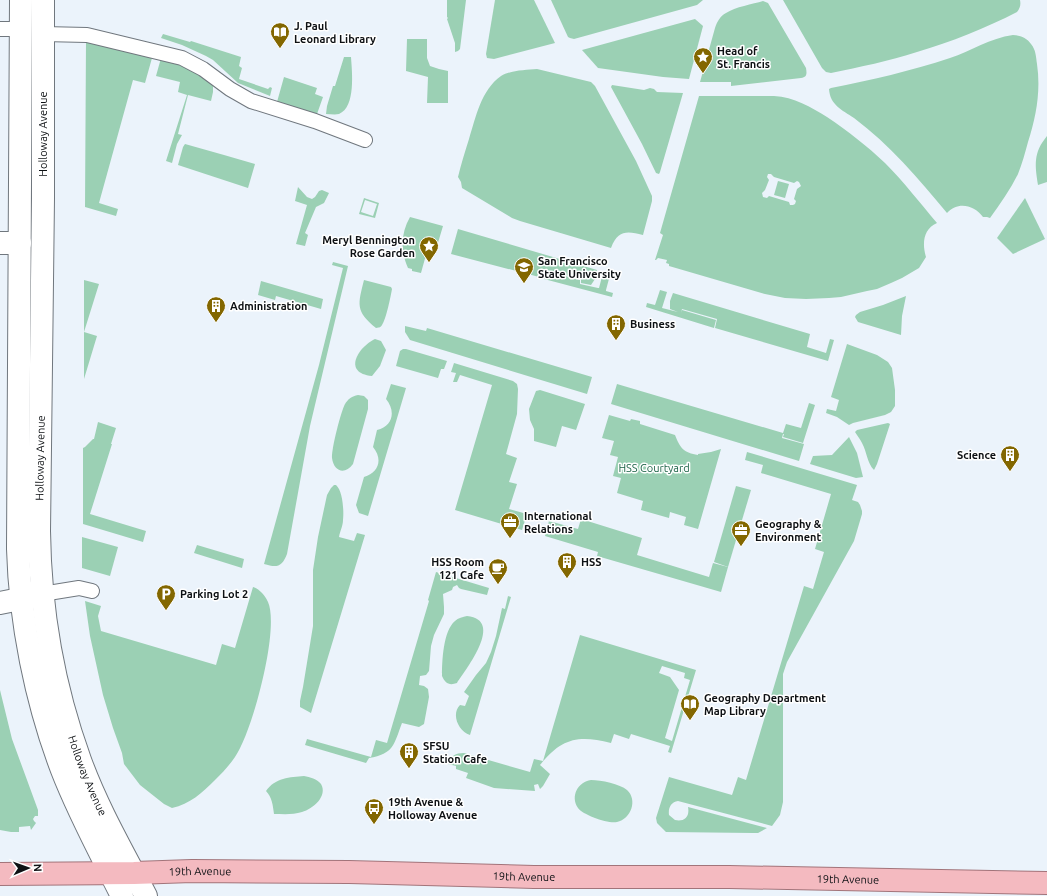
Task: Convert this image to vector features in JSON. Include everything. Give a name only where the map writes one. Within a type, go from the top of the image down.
[{"type":"highway","name":"19th Avenue","points":[[0,874],[192,871],[333,872],[534,877],[737,877],[1047,883]]},
{"type":"street","name":"Holloway Avenue","points":[[21,0],[10,29],[10,243],[18,567],[32,596],[51,660],[62,705],[80,760],[98,804],[146,896]]},
{"type":"street","name":"Holloway Avenue","points":[[43,0],[40,562],[26,629],[35,681],[62,771],[84,823],[122,896]]},
{"type":"street","points":[[0,603],[32,596]]},
{"type":"lane","points":[[43,34],[87,35],[182,58],[203,69],[230,89],[251,101],[315,121],[365,140]]},
{"type":"lane","points":[[32,596],[79,588],[92,591]]},
{"type":"green space","points":[[447,0],[466,0],[460,49],[455,52],[455,43],[447,19]]},
{"type":"green space","points":[[495,0],[534,0],[555,43],[494,59],[487,58],[486,54]]},
{"type":"green space","points":[[551,0],[703,0],[697,5],[574,39],[568,37]]},
{"type":"green space","points":[[783,0],[1020,0],[1020,8],[1017,12],[993,24],[930,48],[896,58],[831,73],[826,72],[822,68]]},
{"type":"green space","points":[[763,1],[768,3],[806,68],[805,76],[803,78],[731,86],[731,82],[700,82],[715,28],[720,17],[734,9]]},
{"type":"green space","points":[[695,19],[703,26],[689,79],[598,68],[582,50]]},
{"type":"green space","points":[[163,34],[190,42],[191,41],[241,57],[239,66],[242,68],[239,79],[268,89],[270,87],[272,88],[270,96],[238,83],[213,60],[182,45],[161,38]]},
{"type":"green space","points":[[1013,35],[1021,36],[1033,46],[1035,51],[1038,74],[1037,104],[1031,133],[1018,174],[990,218],[983,217],[971,207],[966,206],[956,207],[947,213],[892,151],[867,128],[841,110],[834,103],[830,95],[829,89],[831,88],[921,67],[950,58],[996,39]]},
{"type":"green space","points":[[407,39],[427,39],[427,58],[430,66],[448,71],[448,103],[427,103],[428,77],[406,71]]},
{"type":"green space","points":[[86,41],[152,58],[145,83],[133,80],[99,203],[118,209],[116,216],[85,207]]},
{"type":"green space","points":[[344,57],[351,57],[351,97],[344,110],[339,114],[326,114],[333,86],[335,86]]},
{"type":"green space","points":[[161,58],[179,63],[198,73],[213,86],[211,101],[188,95],[178,134],[182,135],[177,144],[172,163],[166,161],[187,95],[178,92],[180,82],[156,76]]},
{"type":"green space","points":[[537,69],[591,82],[595,86],[636,161],[652,196],[643,235],[624,233],[617,238],[611,248],[512,218],[462,188],[458,177],[460,167],[480,104],[484,96],[494,82],[501,76],[519,71]]},
{"type":"green space","points":[[284,77],[317,88],[315,94],[323,97],[317,114],[277,102]]},
{"type":"green space","points":[[612,85],[644,90],[650,88],[657,92],[683,93],[659,174],[656,173],[611,87]]},
{"type":"green space","points":[[699,96],[774,96],[795,100],[808,106],[842,128],[885,163],[937,223],[926,233],[924,247],[926,257],[919,268],[902,278],[877,289],[841,297],[806,299],[785,298],[765,294],[669,266],[669,264],[666,263],[667,260],[658,258],[655,260],[663,235],[660,233]],"holes":[[[768,174],[771,174],[774,177],[794,183],[797,181],[799,182],[801,186],[797,189],[794,199],[796,201],[795,204],[790,205],[789,202],[769,196],[767,198],[763,197],[762,193],[765,190],[769,180],[767,177]]]},
{"type":"green space","points":[[1047,136],[1047,182],[1038,185],[1036,159],[1039,148]]},
{"type":"green space","points":[[185,144],[255,164],[248,188],[178,165]]},
{"type":"green space","points":[[778,181],[789,184],[785,198],[774,195]]},
{"type":"green space","points":[[298,187],[307,197],[312,199],[319,191],[322,190],[329,193],[324,203],[316,207],[305,233],[308,235],[305,246],[296,244],[307,205],[295,201]]},
{"type":"green space","points":[[364,198],[379,203],[375,218],[359,214]],"holes":[[[365,200],[377,204],[373,216],[361,212]]]},
{"type":"green space","points":[[1025,198],[1045,239],[1013,254],[997,238]]},
{"type":"green space","points":[[410,217],[443,226],[437,246],[429,244],[421,273],[412,271],[412,269],[408,268],[405,261],[403,235]]},
{"type":"green space","points":[[458,229],[597,270],[595,279],[591,285],[581,283],[581,279],[546,270],[543,278],[451,254]]},
{"type":"green space","points":[[333,262],[348,266],[310,426],[287,554],[281,564],[276,566],[264,564],[319,365],[343,268],[332,265]]},
{"type":"green space","points":[[547,271],[580,280],[580,284],[598,288],[603,273],[610,275],[606,291],[613,293],[612,297],[544,279]]},
{"type":"green space","points":[[84,280],[99,284],[84,332]]},
{"type":"green space","points":[[364,280],[391,287],[392,289],[385,318],[380,327],[376,328],[364,317],[361,312],[360,295]]},
{"type":"green space","points":[[261,281],[323,299],[321,309],[276,296],[275,300],[258,295]]},
{"type":"green space","points":[[660,290],[667,292],[662,308],[678,312],[670,309],[670,301],[673,293],[810,334],[807,347],[826,353],[830,339],[834,340],[828,361],[715,328],[717,319],[682,309],[681,313],[682,310],[716,320],[714,328],[646,307],[647,303],[655,305]]},
{"type":"green space","points":[[906,296],[902,316],[901,335],[858,322],[855,317],[860,312]]},
{"type":"green space","points":[[405,326],[426,331],[427,328],[592,377],[587,394],[410,340],[405,332]]},
{"type":"green space","points":[[84,332],[97,336],[84,379]]},
{"type":"green space","points":[[375,339],[381,341],[386,350],[380,366],[372,376],[363,374],[357,370],[355,365],[359,353]]},
{"type":"green space","points":[[847,344],[877,355],[888,362],[892,368],[895,390],[895,406],[891,412],[849,425],[837,417],[826,413],[827,409],[836,411],[839,400],[831,397]]},
{"type":"green space","points":[[403,349],[447,361],[444,369],[441,369],[438,378],[396,366],[400,351]]},
{"type":"green space","points":[[454,363],[513,381],[517,384],[517,414],[506,454],[517,458],[509,482],[517,484],[509,509],[527,514],[522,530],[455,510],[492,385],[460,375],[457,382],[453,382],[456,373],[451,372]]},
{"type":"green space","points":[[391,384],[406,388],[368,516],[359,513],[356,505],[364,477],[373,472],[378,465],[378,456],[373,447],[377,430],[390,422],[392,413],[386,399]]},
{"type":"green space","points":[[617,384],[783,433],[786,424],[801,428],[809,403],[815,405],[803,443],[783,437],[783,434],[782,438],[804,444],[799,461],[611,404]]},
{"type":"green space","points":[[540,390],[585,404],[576,430],[562,426],[556,447],[534,441],[534,429],[530,420],[529,409],[536,391]]},
{"type":"green space","points":[[358,395],[364,396],[368,400],[368,409],[353,464],[347,470],[343,471],[337,469],[333,463],[333,447],[345,404],[350,398]]},
{"type":"green space","name":"HSS Courtyard","points":[[609,415],[630,421],[631,419],[640,421],[640,424],[675,435],[683,449],[689,453],[698,455],[721,449],[698,529],[684,525],[686,517],[670,512],[669,518],[641,510],[643,501],[617,493],[621,478],[613,476],[618,457],[610,455],[614,441],[602,438]]},
{"type":"green space","points":[[98,422],[116,428],[90,514],[146,531],[143,542],[83,524],[83,448],[94,439]]},
{"type":"green space","points":[[888,423],[890,424],[874,470],[870,464],[862,443],[855,432],[857,430]]},
{"type":"green space","points":[[849,437],[857,453],[863,477],[856,478],[810,464],[813,456],[832,455]]},
{"type":"green space","points":[[747,452],[857,485],[852,500],[858,502],[862,514],[854,541],[787,662],[783,674],[783,802],[780,815],[772,826],[678,801],[670,806],[669,810],[669,815],[675,820],[686,818],[688,814],[688,807],[767,828],[758,833],[666,832],[657,823],[656,818],[669,777],[732,795],[738,777],[746,780],[804,586],[813,589],[824,552],[815,549],[831,494],[761,473],[763,465],[745,460]]},
{"type":"green space","points":[[334,485],[336,485],[340,492],[343,507],[343,522],[339,537],[354,541],[357,533],[365,535],[311,713],[300,707],[300,701],[313,626],[313,570],[327,495]]},
{"type":"green space","points":[[736,486],[751,490],[728,567],[714,562]]},
{"type":"green space","points":[[581,519],[642,538],[637,555],[709,577],[713,563],[728,567],[721,592],[597,556],[598,552],[545,536],[549,521],[578,529]]},
{"type":"green space","points":[[82,537],[118,547],[110,576],[82,568]]},
{"type":"green space","points":[[197,545],[244,559],[242,568],[194,553]]},
{"type":"green space","points":[[436,572],[489,588],[487,595],[461,589],[457,585],[453,587],[452,590],[443,594],[444,614],[434,635],[431,646],[429,671],[426,675],[420,676],[419,685],[428,689],[429,697],[424,724],[419,727],[402,723],[392,747],[384,754],[369,758],[366,763],[305,745],[307,739],[371,757],[376,740],[387,743],[429,601],[428,600]]},
{"type":"green space","points":[[253,587],[265,597],[268,602],[271,615],[267,657],[256,705],[249,726],[242,745],[223,772],[195,797],[184,804],[172,808],[164,804],[140,785],[124,764],[122,753],[103,695],[90,636],[85,601],[101,606],[98,616],[101,631],[216,665],[222,644],[235,648]]},
{"type":"green space","points":[[508,596],[511,597],[470,735],[462,730],[457,722],[457,709],[460,705],[465,706],[469,696],[464,692],[486,663],[491,652],[502,608],[505,609]]},
{"type":"green space","points":[[467,616],[478,619],[483,626],[483,635],[480,646],[468,667],[457,683],[450,684],[444,680],[442,676],[443,655],[446,639],[451,626],[455,621],[459,618]]},
{"type":"green space","points":[[580,635],[696,670],[671,753],[668,752],[670,746],[631,734],[629,739],[614,734],[611,743],[589,739],[571,741],[556,749],[540,765],[550,774],[540,789],[538,784],[534,785],[535,791],[494,788],[466,778],[468,773],[456,769],[456,766],[448,764],[450,759],[454,756],[464,753],[530,772],[534,759],[543,761]],"holes":[[[662,666],[685,673],[684,678],[690,680],[672,741],[665,738],[679,690],[670,677],[659,673]]]},
{"type":"green space","points":[[0,690],[12,739],[38,810],[38,816],[35,816],[33,819],[36,823],[31,830],[30,826],[19,827],[19,832],[0,830]]},
{"type":"green space","points":[[304,776],[318,781],[323,789],[321,797],[315,805],[299,813],[274,814],[271,799],[266,791],[274,783],[283,779]]},
{"type":"green space","points":[[591,780],[610,783],[627,790],[632,799],[632,804],[626,817],[617,822],[608,822],[590,816],[578,808],[575,794],[582,784]]},
{"type":"place","name":"J. Paul Leonard Library","points":[[280,49]]},
{"type":"place","name":"Head of St. Francis","points":[[703,74]]},
{"type":"place","name":"Meryl Bennington Rose Garden","points":[[429,263]]},
{"type":"place","name":"San Francisco State University","points":[[524,284]]},
{"type":"place","name":"Administration","points":[[216,323]]},
{"type":"place","name":"Business","points":[[616,341]]},
{"type":"place","name":"Science","points":[[1010,472]]},
{"type":"place","name":"International Relations","points":[[510,539]]},
{"type":"place","name":"Geography & Environment","points":[[741,547]]},
{"type":"place","name":"HSS","points":[[567,579]]},
{"type":"place","name":"HSS Room 121 Cafe","points":[[498,585]]},
{"type":"place","name":"Parking Lot 2","points":[[166,611]]},
{"type":"place","name":"Geography Department Map Library","points":[[690,721]]},
{"type":"place","name":"SFSU Station Cafe","points":[[409,769]]},
{"type":"place","name":"19th Avenue & Holloway Avenue","points":[[374,825]]}]
